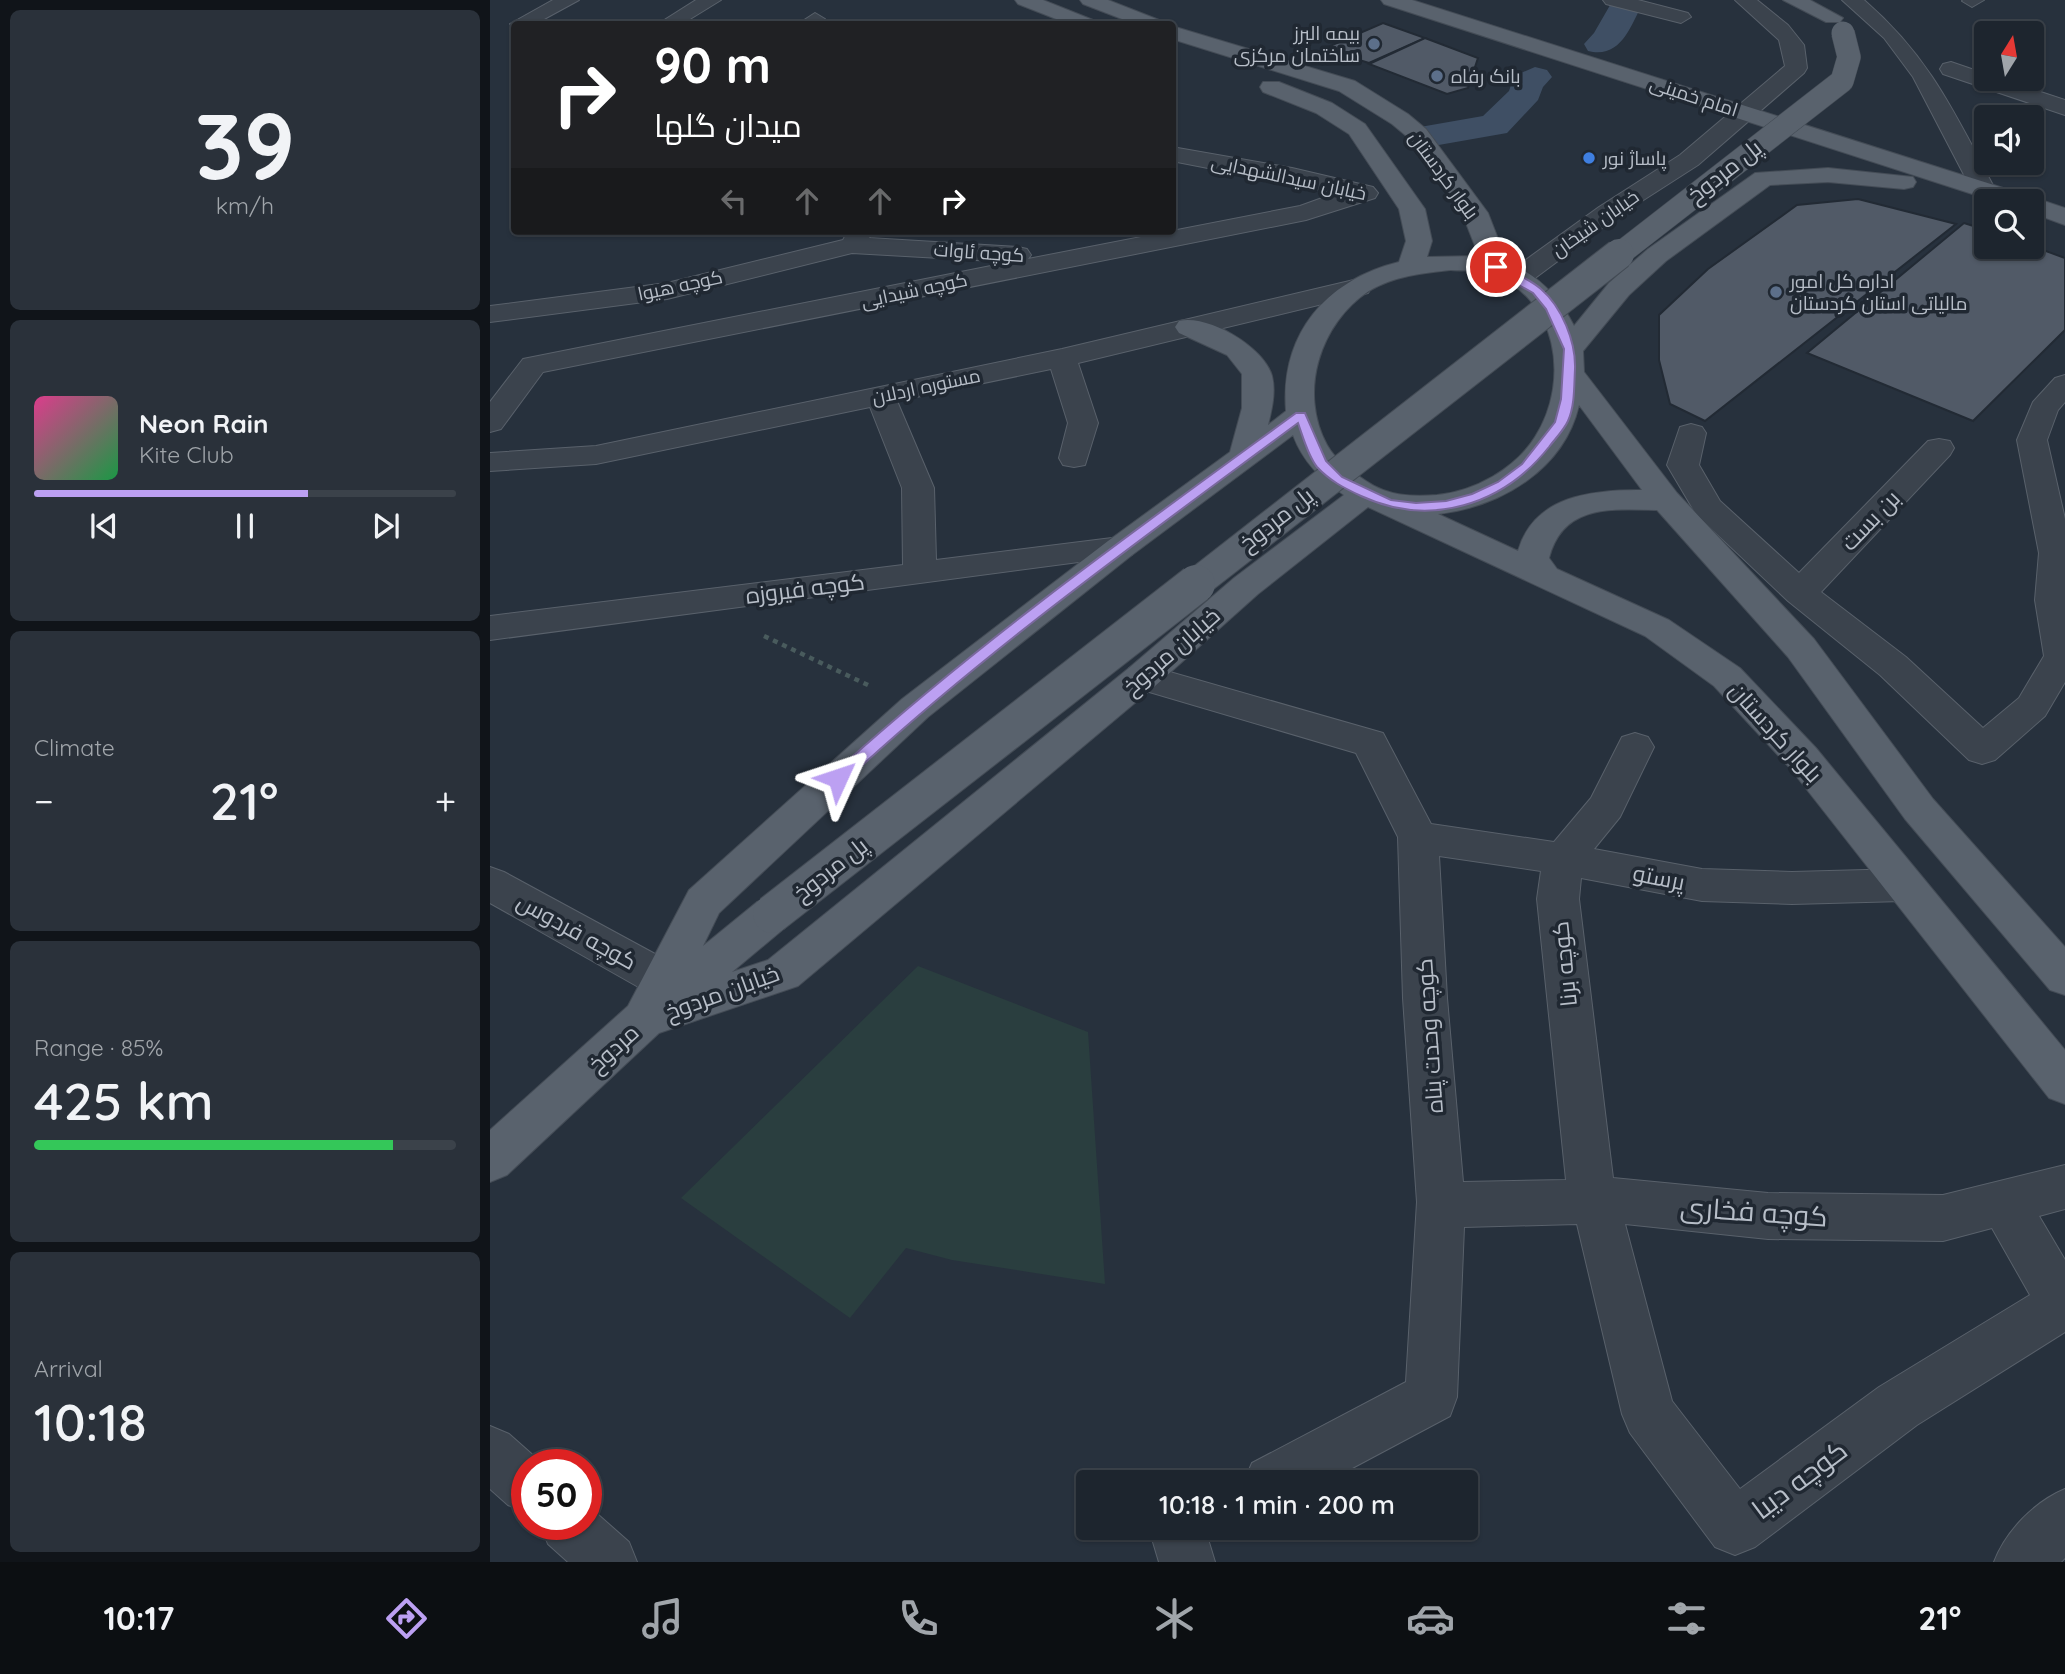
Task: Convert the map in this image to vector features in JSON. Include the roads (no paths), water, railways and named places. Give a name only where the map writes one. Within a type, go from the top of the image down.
[{"type":"main road","points":[[1025,0],[1078,21]]},
{"type":"main road","points":[[1090,0],[1144,21]]},
{"type":"main road","points":[[1793,0],[1833,17]]},
{"type":"main road","name":"امام خمینی","points":[[1400,3],[1532,56],[1740,118],[1974,195]]},
{"type":"main road","name":"پل مردوخ","points":[[772,914],[1842,81],[1850,68],[1851,56],[1833,17]]},
{"type":"main road","name":"بلوار کردستان","points":[[1176,33],[1347,86],[1371,98],[1401,119],[1418,134],[1475,213],[1507,272]]},
{"type":"main road","name":"بلوار کردستان","points":[[1176,56],[1324,108],[1357,129],[1412,209],[1419,241],[1412,267]]},
{"type":"main road","name":"امام خمینی","points":[[1740,118],[1904,182],[1974,197]]},
{"type":"main road","points":[[1377,499],[1416,507],[1446,505],[1476,497],[1503,485],[1527,467],[1562,423],[1570,361],[1619,289],[1647,264],[1764,178],[1828,175],[1904,182]]},
{"type":"main road","points":[[2044,209],[2065,217]]},
{"type":"main road","points":[[2044,229],[2065,236]]},
{"type":"main road","points":[[1358,287],[1412,267],[1451,262],[1507,272],[1537,291],[1551,309],[1570,361],[1666,500],[1801,648],[1919,809],[2065,977]]},
{"type":"main road","name":"بلوار کردستان","points":[[1358,287],[1324,317],[1301,367],[1297,393],[1301,415],[1320,463],[1338,480],[1544,573],[1657,628],[1727,677],[1802,758],[2065,1084]]},
{"type":"main road","points":[[1189,327],[1227,341],[1252,361],[1260,381],[1259,406],[1244,457]]},
{"type":"main road","name":"خیابان مردوخ","points":[[644,1019],[704,902],[915,708],[1120,548],[1301,415]]},
{"type":"main road","name":"خیابان مردوخ","points":[[644,1019],[783,973],[1142,677],[1246,586],[1377,499]]},
{"type":"main road","points":[[1544,573],[1532,559],[1535,540],[1546,524],[1565,511],[1590,502],[1666,500]]},
{"type":"main road","name":"مردوخ","points":[[490,1160],[644,1019],[772,914]]},
{"type":"street","points":[[518,21],[569,0]]},
{"type":"street","points":[[673,21],[711,0]]},
{"type":"street","points":[[1613,0],[1681,17]]},
{"type":"street","name":"خیابان شیخان","points":[[1507,272],[1689,160],[1797,68],[1798,54],[1793,40],[1745,0]]},
{"type":"street","points":[[1852,0],[1891,34],[1923,76],[1980,189]]},
{"type":"street","points":[[1951,69],[2065,108]]},
{"type":"street","name":"خیابان سیدالشهدایی","points":[[1176,155],[1292,175],[1406,200]]},
{"type":"street","name":"کوچه شیدایی","points":[[490,423],[533,365],[1306,212],[1364,192]]},
{"type":"street","name":"کوچه ئاوات","points":[[857,238],[1064,258]]},
{"type":"street","name":"کوچه هیوا","points":[[490,314],[667,291],[857,238]]},
{"type":"street","name":"مستوره اردلان","points":[[490,463],[596,455],[1062,358],[1358,287]]},
{"type":"street","points":[[1062,358],[1083,423],[1074,458]]},
{"type":"street","points":[[1691,433],[1683,465],[1707,507],[1800,593],[1893,666],[1982,750],[2032,707],[2063,657],[2052,600],[2056,552],[2032,440],[2043,408],[2065,384]]},
{"type":"street","points":[[880,396],[918,488],[920,573]]},
{"type":"street","points":[[2032,440],[2065,460]]},
{"type":"street","name":"بن بست","points":[[1800,593],[1940,448]]},
{"type":"street","name":"کوچه فیروزه","points":[[497,632],[692,602],[1120,548]]},
{"type":"street","name":"کوچه وحدت پناه","points":[[1142,677],[1370,743],[1418,837],[1425,998],[1441,1202],[1432,1397],[1294,1470]]},
{"type":"street","points":[[1563,859],[1606,807],[1636,747]]},
{"type":"street","name":"پرستو","points":[[1418,837],[1563,859],[1702,885],[1792,888],[1903,885]]},
{"type":"street","name":"کوچه برنا","points":[[1563,859],[1558,899],[1569,1016],[1595,1201]]},
{"type":"street","name":"کوچه فردوس","points":[[490,883],[664,979]]},
{"type":"street","name":"کوچه فخاری","points":[[1441,1202],[1478,1206],[1614,1200],[1768,1216],[1942,1218],[2065,1187]]},
{"type":"street","name":"کوچه دیبا","points":[[1595,1201],[1649,1414],[1735,1527],[1898,1406],[2064,1305]]},
{"type":"street","points":[[2004,1203],[2064,1305]]},
{"type":"street","points":[[490,1452],[511,1471]]},
{"type":"street","points":[[2022,1562],[2065,1517]]},
{"type":"street","points":[[585,1540],[609,1562]]},
{"type":"street","points":[[1180,1540],[1187,1562]]},
{"type":"waterway","points":[[1600,44],[1607,39],[1627,3]]},
{"type":"waterway","points":[[1433,135],[1494,125],[1526,93],[1526,83],[1535,77]]},
{"type":"place","name":"بیمه البرز ساختمان مرکزی","points":[[1374,44]]},
{"type":"place","name":"بانک رفاه","points":[[1437,76]]},
{"type":"place","name":"پاساژ نور","points":[[1589,158]]},
{"type":"place","name":"اداره کل امور مالیاتی استان کردستان","points":[[1776,292]]}]
